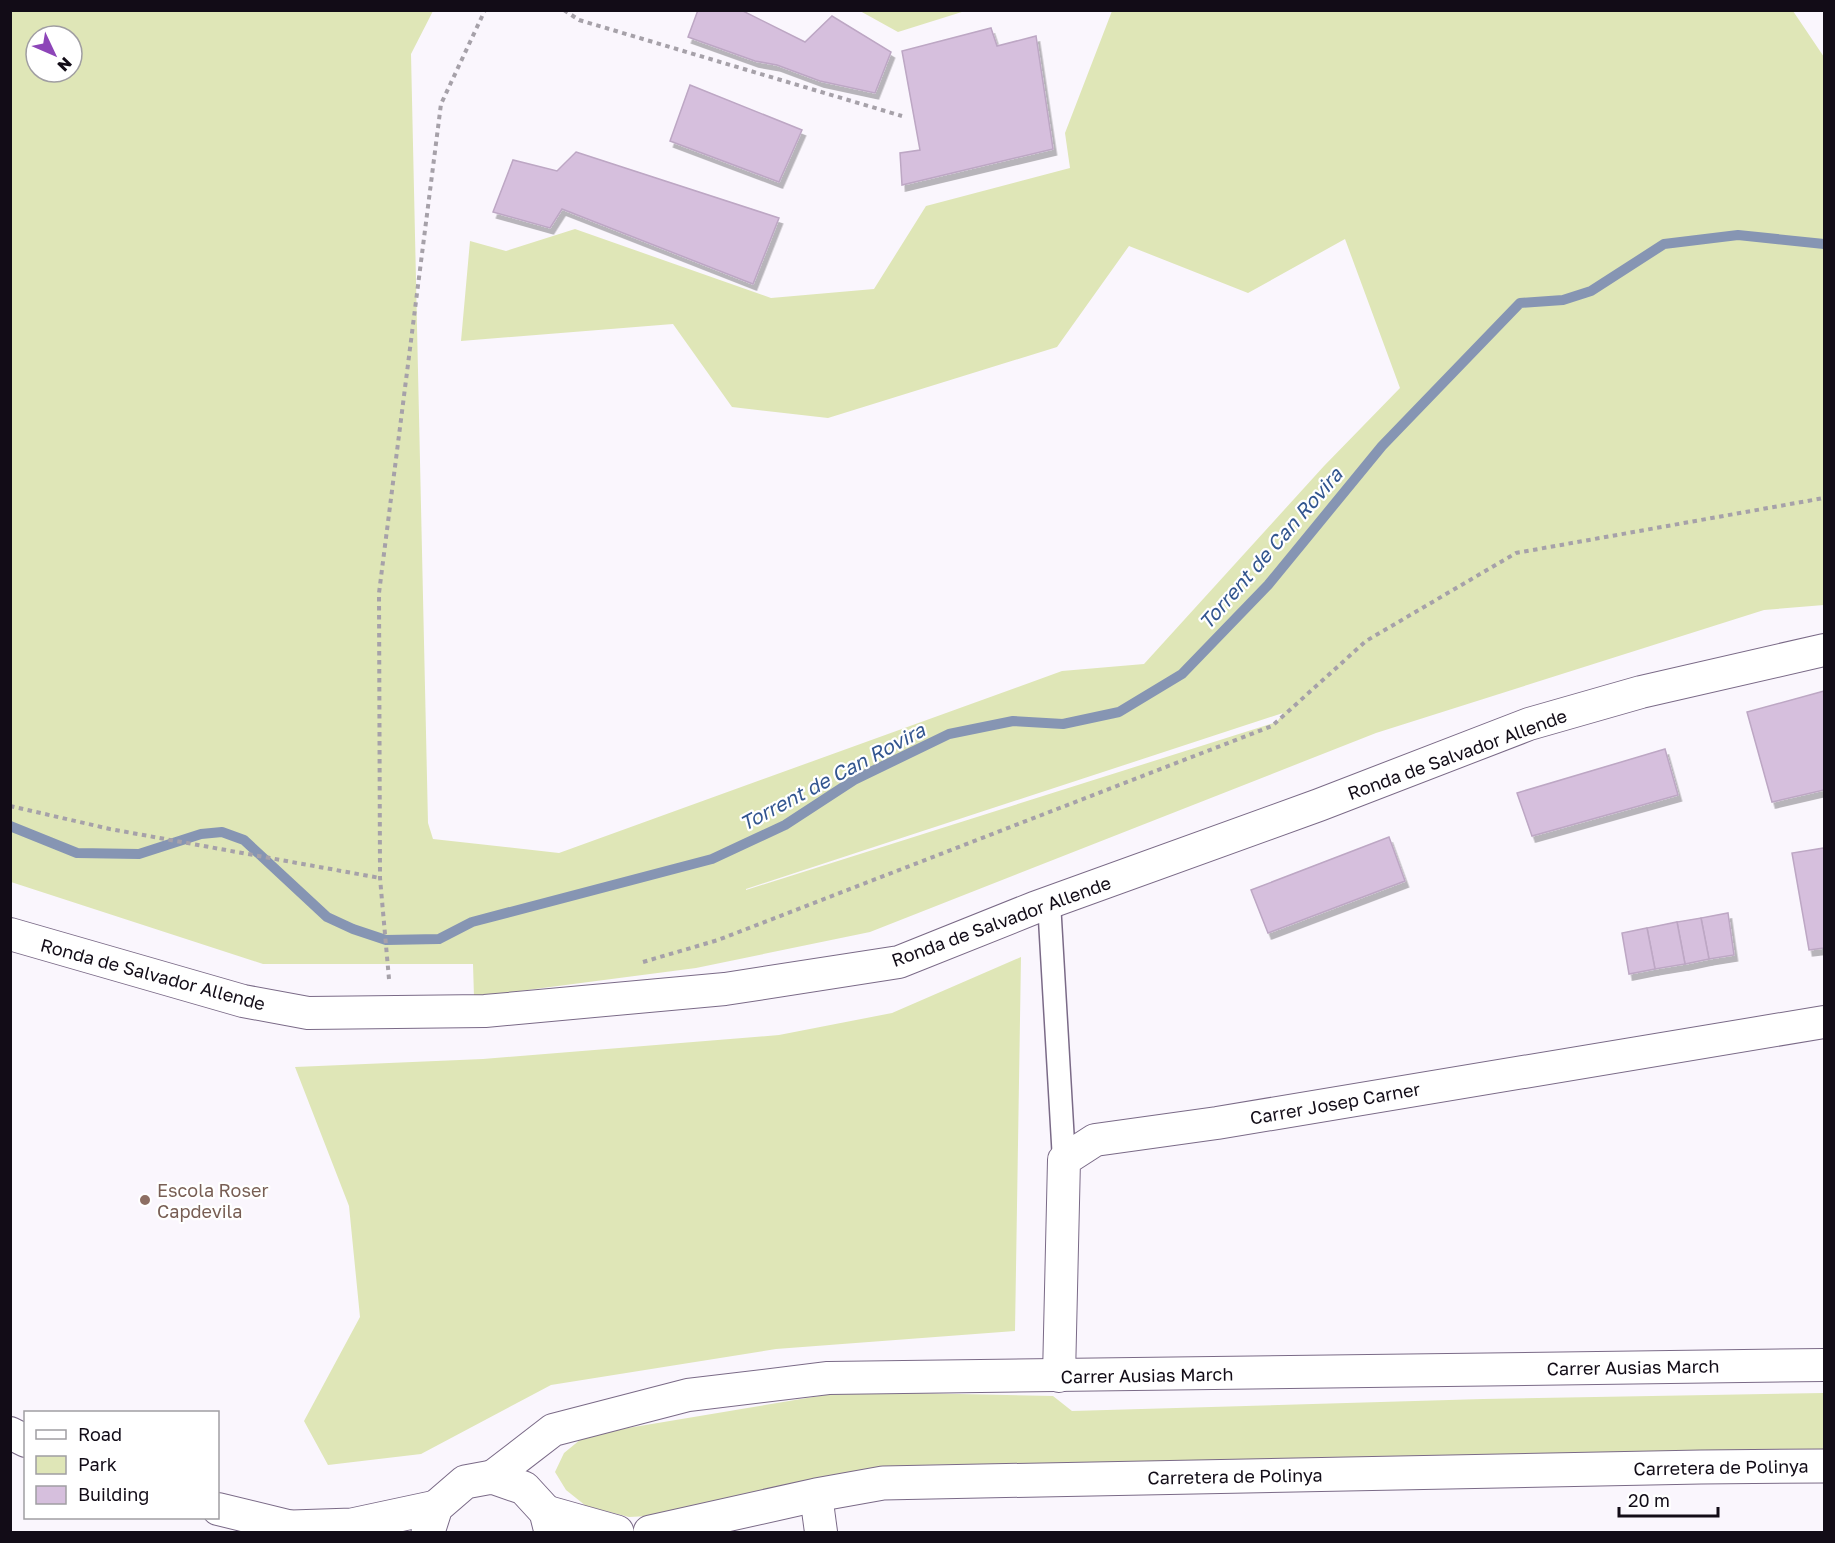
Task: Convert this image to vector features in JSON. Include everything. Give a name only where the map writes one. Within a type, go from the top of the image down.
[{"type":"street","name":"Ronda de Salvador Allende","points":[[10,934],[243,1001],[308,1013],[485,1011],[725,989],[887,964],[899,962],[1049,902],[1308,809],[1529,724],[1641,692],[1824,650]]},
{"type":"street","points":[[1049,902],[1064,1160],[1059,1376]]},
{"type":"street","name":"Carrer Josep Carner","points":[[1064,1160],[1095,1140],[1217,1123],[1824,1022]]},
{"type":"street","name":"Carrer Ausias March","points":[[492,1477],[553,1430],[688,1395],[828,1378],[1824,1365]]},
{"type":"street","points":[[10,1433],[24,1440]]},
{"type":"street","name":"Carretera de Polinya","points":[[650,1533],[816,1494],[883,1483],[1701,1467],[1824,1467]]},
{"type":"street","points":[[219,1509],[302,1530],[432,1520],[465,1482],[492,1477],[524,1488],[548,1522],[617,1533]]},
{"type":"street","points":[[816,1494],[821,1533]]},
{"type":"path","points":[[392,1012],[380,878],[381,581],[441,104],[485,10]]},
{"type":"path","points":[[564,10],[579,20],[902,116]]},
{"type":"path","points":[[640,963],[718,940],[1272,726],[1366,641],[1516,554],[1824,498]]},
{"type":"path","points":[[10,806],[110,830],[380,878]]},
{"type":"green space","points":[[11,11],[433,11],[411,54],[428,823],[433,839],[559,853],[1062,671],[1144,664],[1324,466],[1400,388],[1345,239],[1248,293],[1129,246],[1057,347],[828,418],[732,407],[673,324],[461,341],[470,241],[506,251],[575,229],[771,298],[874,289],[926,206],[1070,168],[1065,133],[1112,11],[1793,11],[1824,57],[1824,605],[1764,610],[1376,733],[870,932],[696,968],[474,997],[473,964],[263,964],[11,882]],"holes":[[[1283,713],[1277,722],[746,890]]]},
{"type":"green space","points":[[860,11],[965,11],[898,32]]},
{"type":"green space","points":[[1021,957],[1015,1331],[776,1349],[551,1385],[421,1454],[328,1465],[304,1421],[360,1317],[349,1206],[295,1067],[483,1059],[779,1035],[892,1013]]},
{"type":"green space","points":[[1824,1393],[1824,1454],[923,1465],[743,1494],[668,1515],[629,1517],[586,1506],[566,1490],[555,1472],[564,1453],[586,1435],[831,1394],[1053,1396],[1072,1411],[1483,1399]]},
{"type":"building","points":[[698,10],[741,10],[805,42],[832,16],[891,52],[875,93],[820,81],[688,37]]},
{"type":"building","points":[[991,28],[997,46],[1036,36],[1053,149],[902,185],[900,153],[920,150],[902,51]]},
{"type":"building","points":[[690,85],[802,130],[779,182],[670,141]]},
{"type":"building","points":[[576,152],[779,218],[753,284],[562,209],[550,228],[493,212],[513,160],[557,171]]},
{"type":"building","points":[[1824,691],[1824,790],[1772,802],[1747,712]]},
{"type":"building","points":[[1665,749],[1678,795],[1532,836],[1517,793]]},
{"type":"building","points":[[1389,837],[1405,881],[1268,933],[1251,890]]},
{"type":"building","points":[[1824,848],[1824,948],[1809,950],[1792,853]]},
{"type":"building","points":[[1728,913],[1734,955],[1709,959],[1701,918]]},
{"type":"building","points":[[1701,918],[1709,959],[1685,964],[1677,922]]},
{"type":"building","points":[[1677,922],[1685,964],[1655,969],[1647,928]]},
{"type":"building","points":[[1647,928],[1655,969],[1629,974],[1622,933]]},
{"type":"waterway","name":"Torrent de Can Rovira","points":[[10,826],[77,853],[139,854],[201,834],[222,832],[244,840],[327,917],[386,940],[439,939],[472,922],[712,859],[785,825],[854,780],[949,734],[1013,721],[1063,724],[1119,712],[1182,674],[1268,585],[1382,446],[1520,303],[1563,300],[1591,291],[1664,244],[1738,235],[1824,244]]},
{"type":"place","name":"Escola Roser Capdevila","points":[[145,1200]]}]
